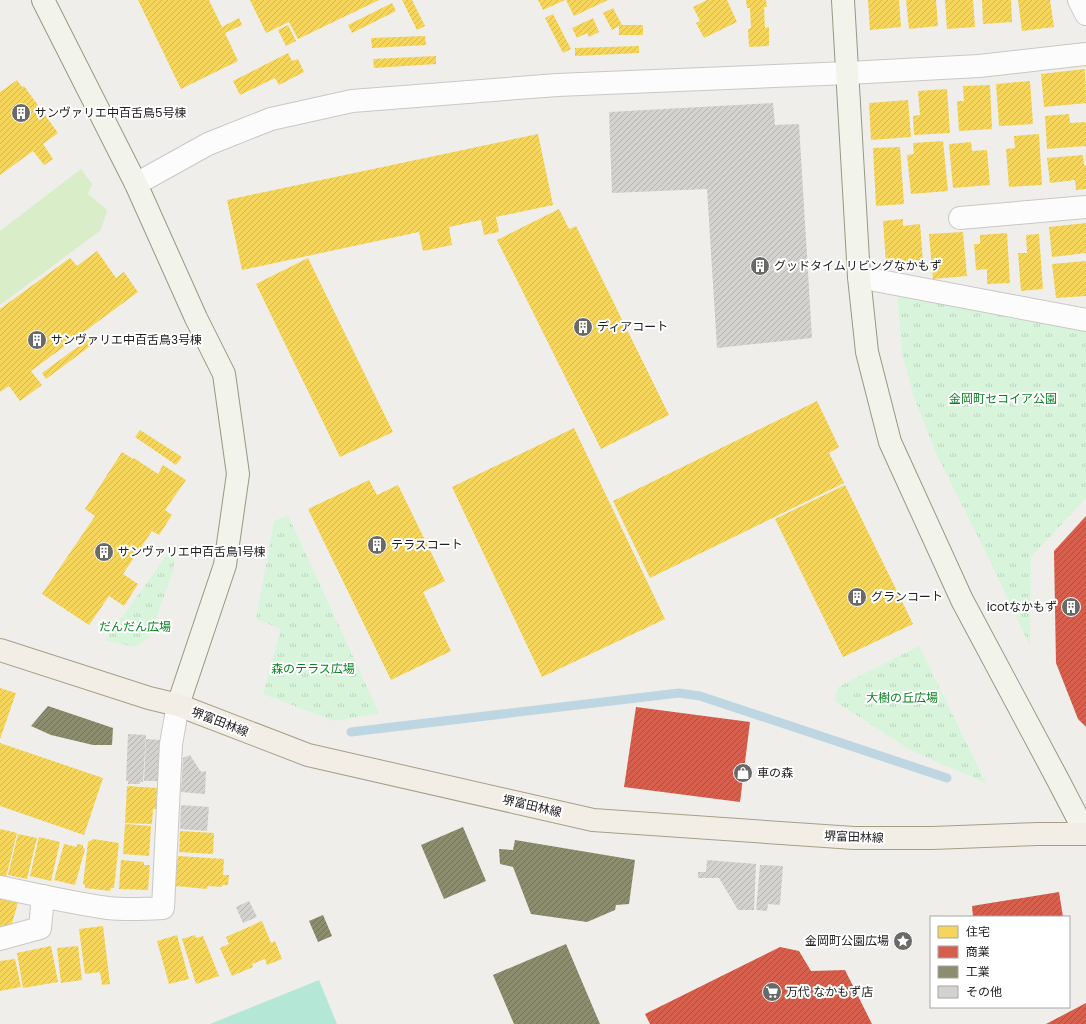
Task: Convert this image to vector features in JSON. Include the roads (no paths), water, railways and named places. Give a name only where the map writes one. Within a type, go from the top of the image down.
[{"type":"main road","name":"堺富田林線","points":[[0,650],[149,698],[178,705],[308,755],[593,820],[854,838],[932,838],[1038,834],[1086,834]]},
{"type":"street","points":[[0,887],[109,908],[163,908],[171,744],[178,705],[225,566],[238,474],[224,374],[196,318],[136,184],[44,0]]},
{"type":"street","points":[[843,0],[859,277],[867,352],[890,442],[962,600],[1086,834]]},
{"type":"street","points":[[1079,0],[1086,14]]},
{"type":"street","points":[[136,184],[208,144],[271,118],[352,101],[557,85],[979,66],[1086,54]]},
{"type":"street","points":[[960,218],[1086,207]]},
{"type":"street","points":[[859,277],[1086,320]]},
{"type":"street","points":[[0,939],[40,928],[43,896]]},
{"type":"waterway","points":[[351,732],[679,693],[700,696],[947,778]]},
{"type":"place","name":"サンヴァリエ中百舌鳥5号棟","points":[[21,113]]},
{"type":"place","name":"グッドタイムリビングなかもず","points":[[760,266]]},
{"type":"place","name":"ディアコート","points":[[583,327]]},
{"type":"place","name":"サンヴァリエ中百舌鳥3号棟","points":[[37,340]]},
{"type":"place","name":"テラスコート","points":[[377,545]]},
{"type":"place","name":"サンヴァリエ中百舌鳥1号棟","points":[[104,552]]},
{"type":"place","name":"グランコート","points":[[857,597]]},
{"type":"place","name":"icotなかもず","points":[[1071,607]]},
{"type":"place","name":"車の森","points":[[743,773]]},
{"type":"place","name":"金岡町公園広場","points":[[903,941]]},
{"type":"place","name":"万代 なかもず店","points":[[772,992]]},
{"type":"park label","name":"金岡町セコイア公園","points":[[1003,399]]},
{"type":"park label","name":"だんだん広場","points":[[135,627]]},
{"type":"park label","name":"森のテラス広場","points":[[313,669]]},
{"type":"park label","name":"大樹の丘広場","points":[[902,698]]}]
